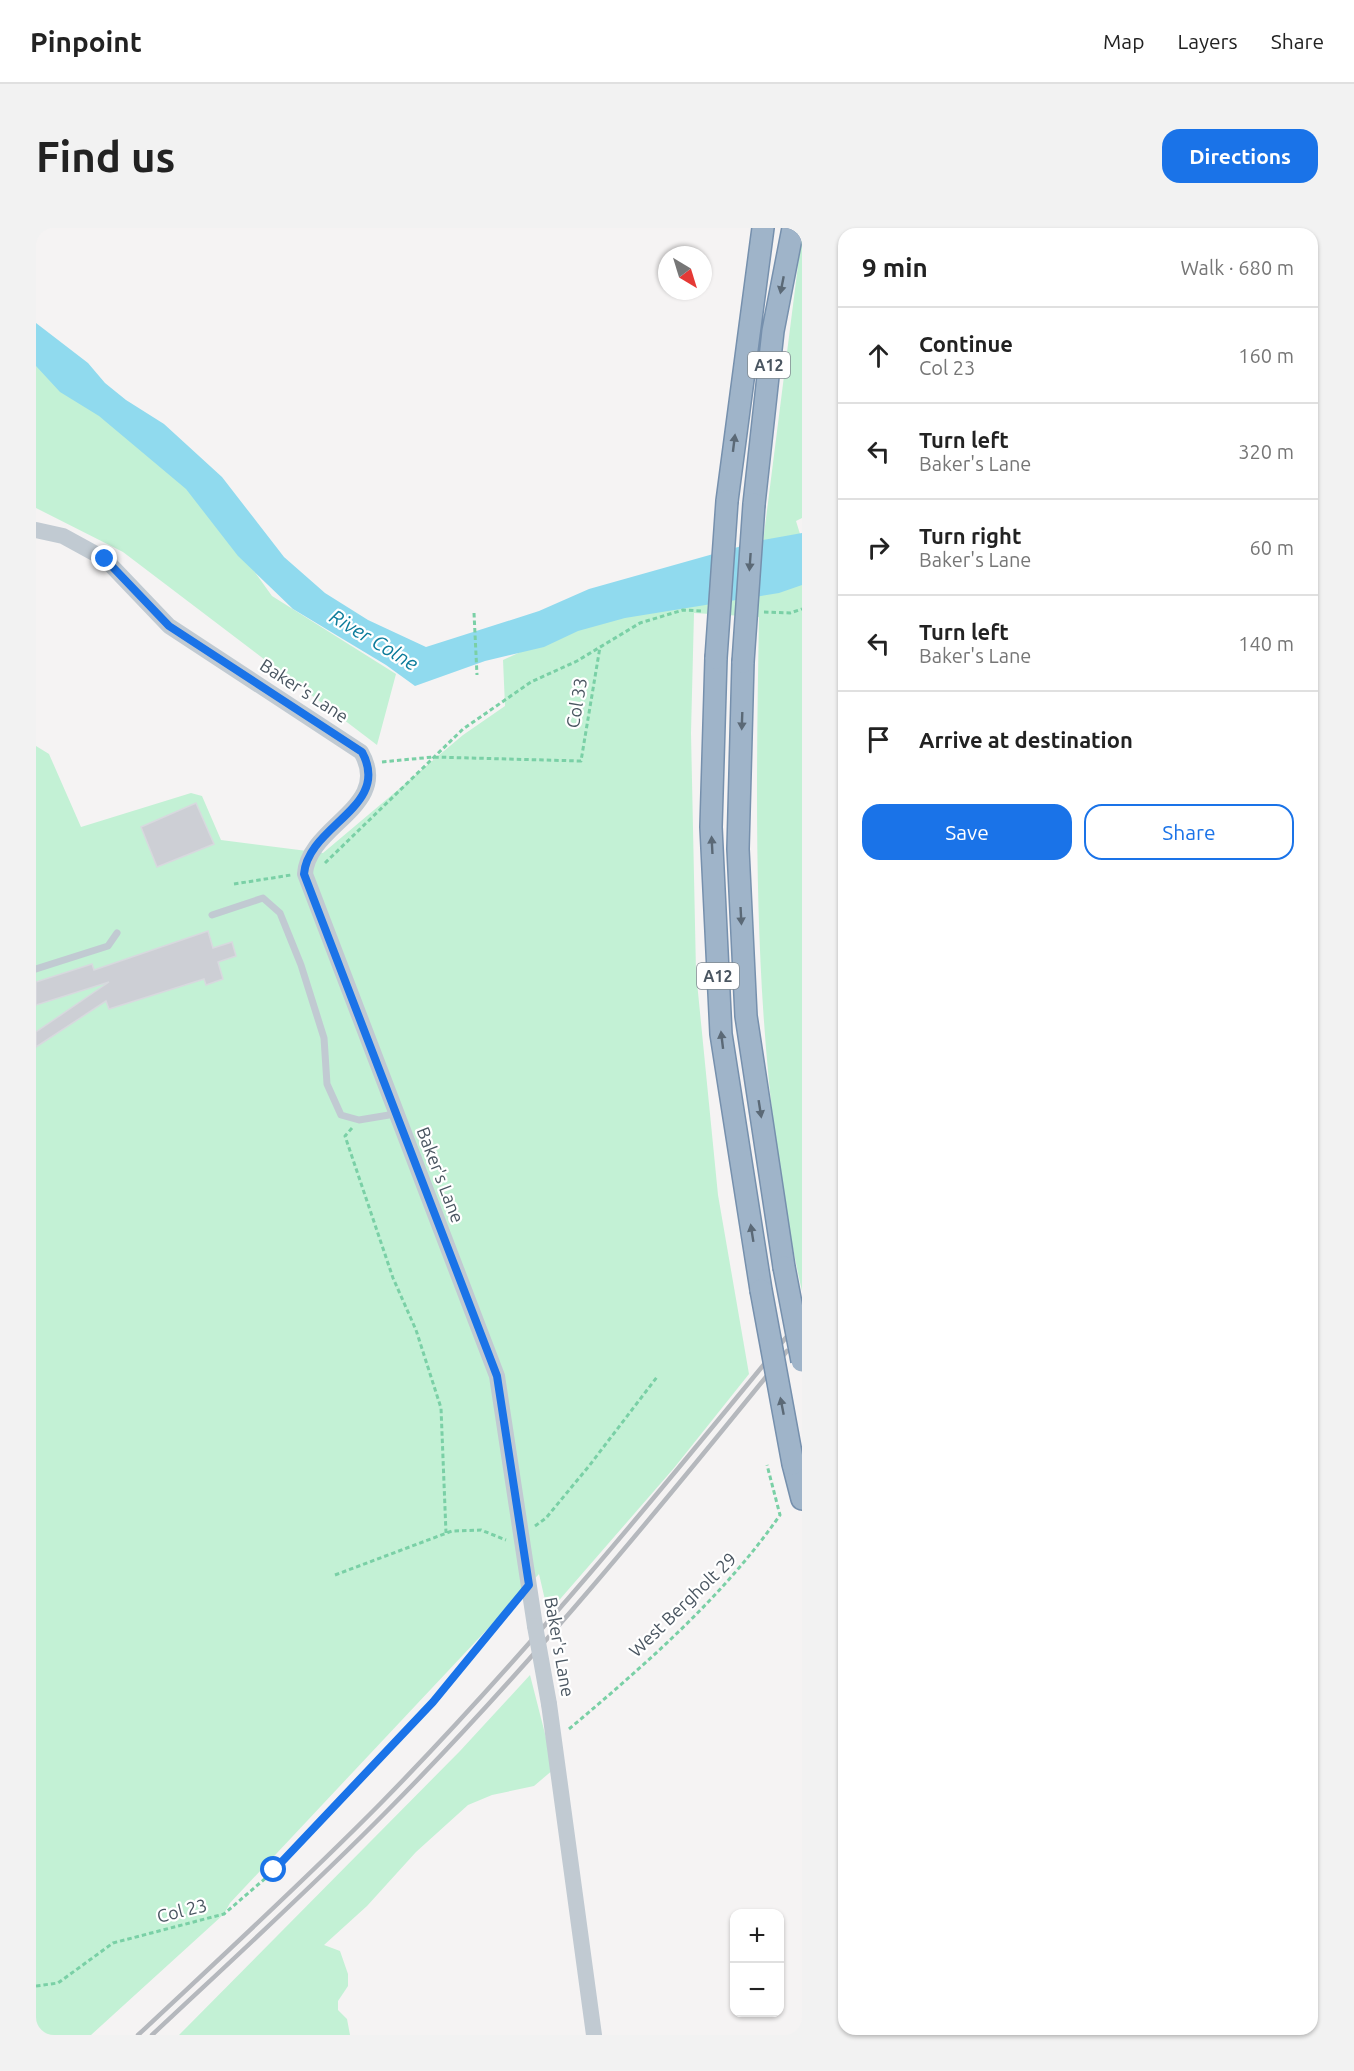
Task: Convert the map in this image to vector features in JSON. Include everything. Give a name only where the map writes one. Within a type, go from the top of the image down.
[{"type":"highway","name":"A12","points":[[763,228],[750,310],[727,501],[716,658],[711,827],[721,1034],[761,1290],[793,1464],[802,1499]]},
{"type":"highway","name":"A12","points":[[794,228],[773,331],[754,504],[743,662],[738,849],[746,1016],[784,1267],[802,1361]]},
{"type":"street","name":"Baker's Lane","points":[[36,530],[63,536],[105,559],[169,626],[362,752],[368,764]]},
{"type":"street","points":[[304,874],[305,863],[311,851],[365,794],[369,779],[368,764]]},
{"type":"street","name":"Baker's Lane","points":[[304,874],[497,1376],[535,1626],[556,1739],[594,2035]]},
{"type":"lane","points":[[212,915],[263,898],[280,913],[301,965],[324,1038],[327,1084],[341,1115],[359,1120],[395,1114]]},
{"type":"lane","points":[[36,969],[108,946],[117,933]]},
{"type":"path","points":[[754,612],[790,613],[802,609]]},
{"type":"path","points":[[234,884],[304,874],[327,862],[463,729],[531,682],[577,661],[640,622],[684,610],[707,611]]},
{"type":"path","points":[[474,613],[477,675]]},
{"type":"path","name":"Col 33","points":[[368,764],[433,757],[581,761],[600,647]]},
{"type":"path","points":[[359,1120],[345,1136],[393,1278],[416,1330],[441,1408],[446,1533]]},
{"type":"path","points":[[335,1575],[446,1533],[481,1530],[503,1541],[521,1536],[546,1518],[657,1377]]},
{"type":"path","name":"West Bergholt 29","points":[[556,1739],[660,1648],[750,1559],[780,1515],[767,1465]]},
{"type":"path","name":"Col 23","points":[[36,1986],[58,1983],[113,1943],[224,1914],[274,1870],[433,1702],[529,1585]]},
{"type":"green space","points":[[802,234],[802,518],[796,521],[800,534],[763,542]]},
{"type":"green space","points":[[36,363],[186,477],[272,596],[396,674],[377,745],[123,552],[36,508]]},
{"type":"green space","points":[[802,555],[802,1291],[786,1208],[765,1041],[758,871],[759,617],[694,613],[691,733],[696,972],[718,1195],[749,1374],[674,1468],[548,1613],[539,1574],[230,1903],[224,1914],[91,2035],[36,2035],[36,746],[49,754],[81,827],[191,793],[202,796],[221,840],[323,853],[463,735],[505,706],[503,660],[639,597]]},
{"type":"green space","points":[[530,1675],[554,1769],[534,1786],[492,1795],[468,1805],[416,1852],[367,1906],[324,1945],[340,1951],[348,1974],[348,1986],[338,2001],[338,2010],[347,2019],[350,2035],[179,2035],[460,1751]]},
{"type":"water","name":"River Colne","points":[[36,323],[88,363],[105,383],[126,400],[164,424],[222,477],[284,557],[325,593],[368,620],[426,647],[539,611],[589,589],[763,540],[802,533],[802,585],[779,593],[625,618],[578,631],[544,647],[485,661],[415,686],[386,665],[293,609],[238,556],[186,489],[99,416],[60,392],[36,366]]},
{"type":"building","points":[[196,803],[214,844],[157,867],[141,827]]},
{"type":"building","points":[[208,931],[213,948],[232,942],[236,956],[218,962],[223,979],[206,985],[204,979],[109,1009],[106,1001],[36,1047],[36,1032],[109,982],[36,1005],[36,982],[92,964],[94,970]]},
{"type":"railway","points":[[138,2035],[320,1863],[436,1746],[544,1627],[802,1318]]},
{"type":"railway","points":[[152,2035],[358,1840],[492,1701],[642,1528],[787,1351]]},
{"type":"route","points":[[105,559],[169,626],[362,752],[368,764],[369,779],[365,794],[311,851],[305,863],[304,874],[497,1376],[529,1585],[433,1702],[274,1870]]}]
